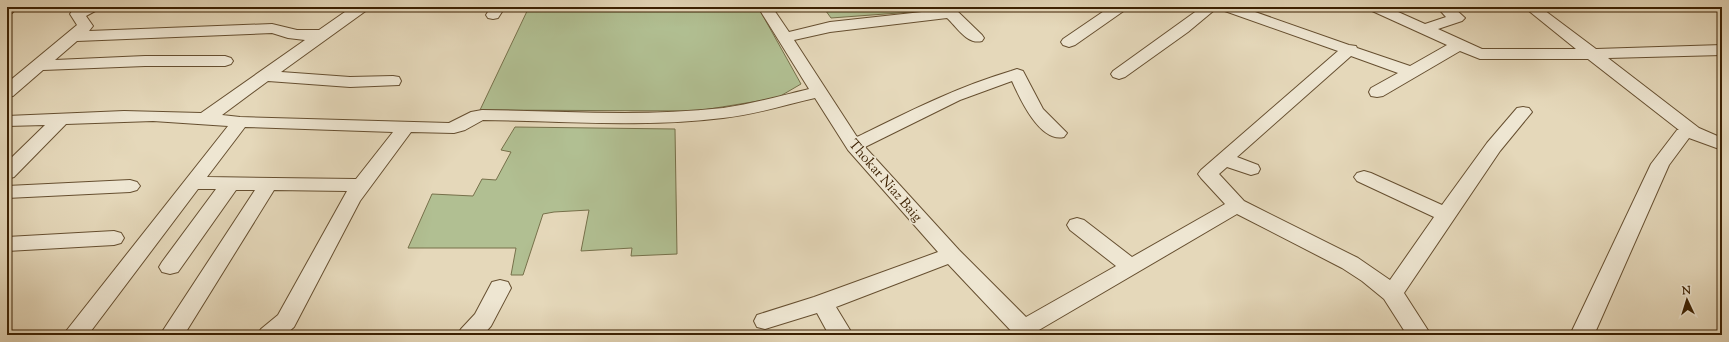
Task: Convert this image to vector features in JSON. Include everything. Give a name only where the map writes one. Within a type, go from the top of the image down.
[{"type":"street","points":[[7,10],[11,7]]},
{"type":"street","points":[[7,92],[85,26],[77,14],[92,7]]},
{"type":"street","points":[[207,117],[362,7]]},
{"type":"street","name":"Thokar Niaz Baig","points":[[765,7],[854,146],[952,255],[1026,332]]},
{"type":"street","points":[[1069,42],[1120,7]]},
{"type":"street","points":[[1119,74],[1183,29],[1211,7]]},
{"type":"street","points":[[1227,7],[1350,49],[1411,72]]},
{"type":"street","points":[[1375,7],[1480,54],[1718,53]]},
{"type":"street","points":[[1424,29],[1457,18],[1444,7]]},
{"type":"street","points":[[1531,7],[1693,132],[1722,145]]},
{"type":"street","points":[[784,38],[830,27],[947,10],[976,38]]},
{"type":"street","points":[[74,36],[263,29],[273,27],[294,34],[322,36]]},
{"type":"street","points":[[1377,92],[1458,45]]},
{"type":"street","points":[[1350,49],[1208,174],[1237,206],[1350,264],[1370,276],[1392,293],[1419,335]]},
{"type":"street","points":[[39,65],[225,60]]},
{"type":"street","points":[[854,146],[964,93],[1001,78],[1017,74],[1035,111],[1058,133]]},
{"type":"street","points":[[265,76],[350,82],[393,81]]},
{"type":"street","points":[[7,120],[164,115],[207,117],[240,122],[454,128],[466,123],[472,118],[482,115],[626,118],[721,113],[749,109],[818,92]]},
{"type":"street","points":[[1392,293],[1493,148],[1523,112]]},
{"type":"street","points":[[7,173],[61,119]]},
{"type":"street","points":[[75,335],[240,122]]},
{"type":"street","points":[[269,335],[286,321],[351,199],[406,126]]},
{"type":"street","points":[[1582,335],[1660,164],[1683,134],[1693,132]]},
{"type":"street","points":[[1224,159],[1251,170]]},
{"type":"street","points":[[1364,177],[1446,215]]},
{"type":"street","points":[[192,183],[361,185]]},
{"type":"street","points":[[170,267],[230,184]]},
{"type":"street","points":[[172,335],[206,284],[268,184]]},
{"type":"street","points":[[7,192],[130,186]]},
{"type":"street","points":[[1026,332],[1130,266],[1237,206]]},
{"type":"street","points":[[1077,225],[1130,266]]},
{"type":"street","points":[[7,244],[114,238]]},
{"type":"street","points":[[764,321],[822,303],[952,255]]},
{"type":"street","points":[[469,335],[483,320],[500,288]]},
{"type":"street","points":[[822,303],[841,335]]},
{"type":"green space","points":[[529,7],[758,7],[801,84],[777,98],[697,111],[480,110]]},
{"type":"green space","points":[[823,7],[938,7],[939,10],[831,18]]},
{"type":"green space","points":[[515,127],[675,129],[677,254],[631,256],[632,248],[581,251],[589,210],[543,214],[523,275],[511,275],[516,248],[408,248],[432,194],[473,196],[482,179],[496,180],[511,152],[501,150]]}]
